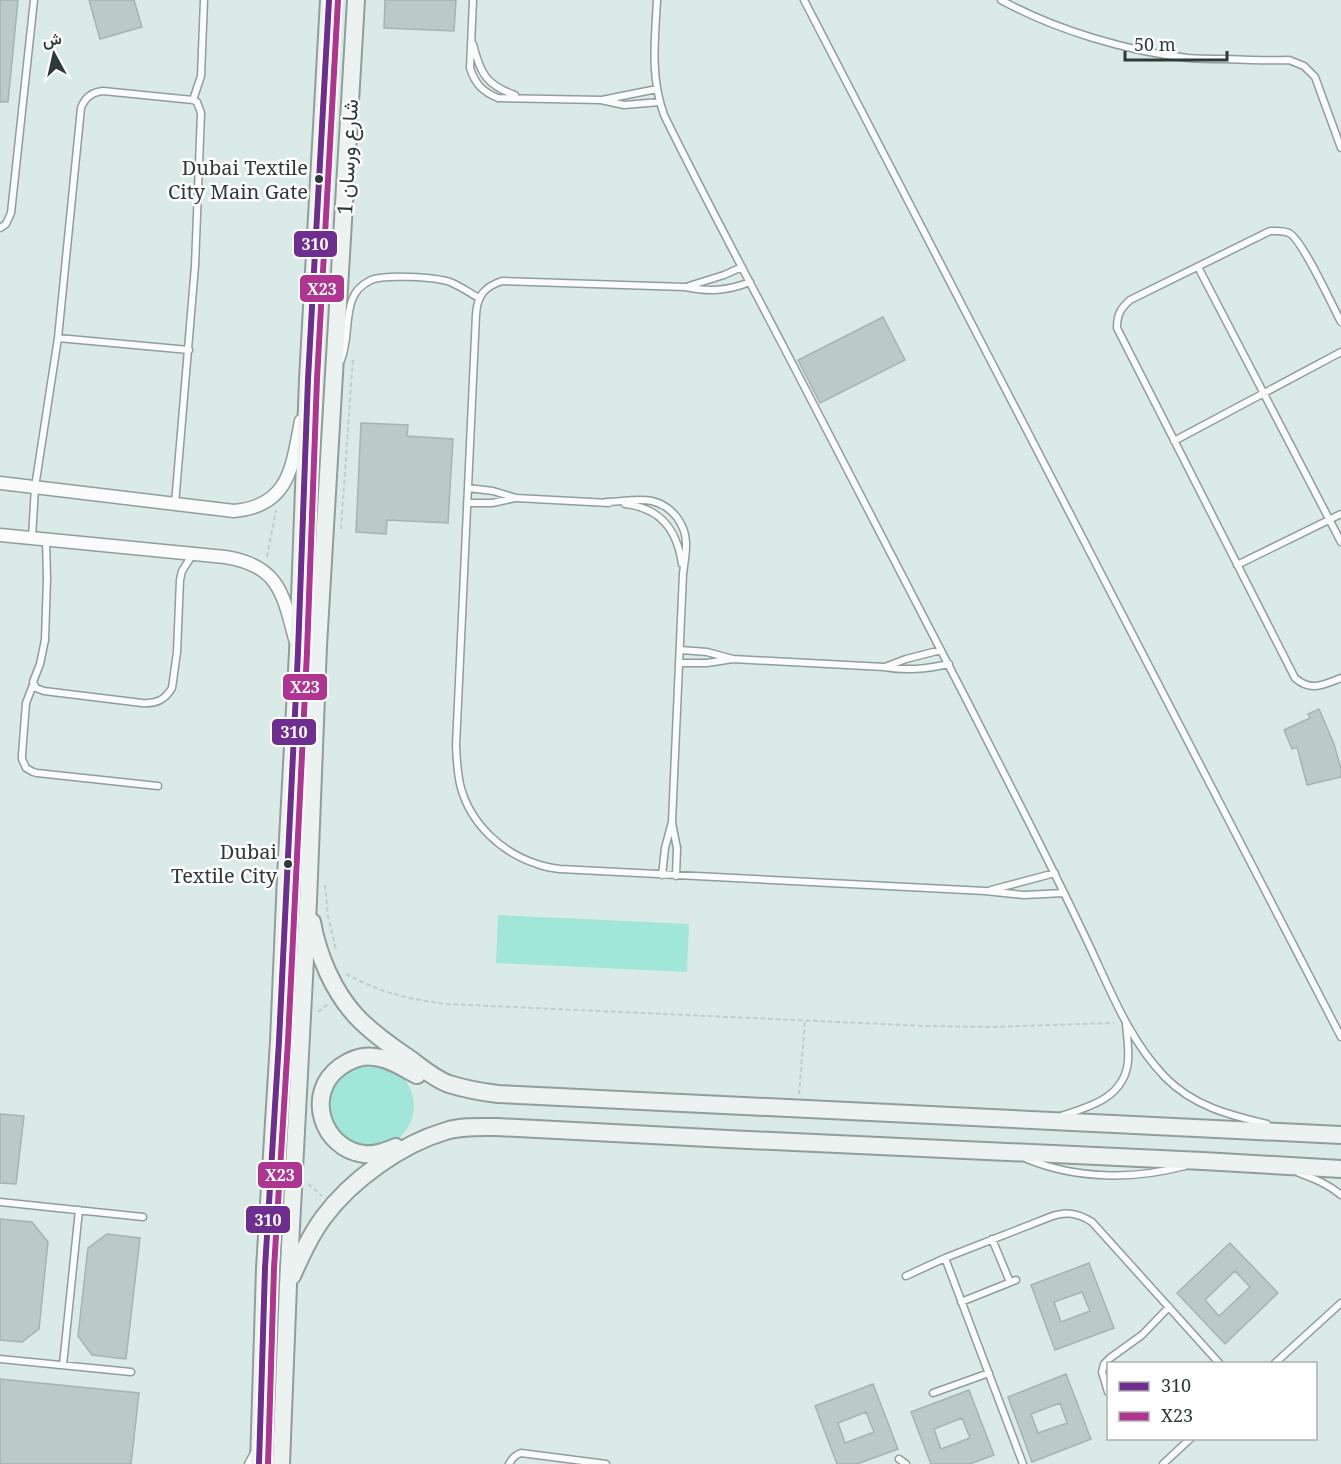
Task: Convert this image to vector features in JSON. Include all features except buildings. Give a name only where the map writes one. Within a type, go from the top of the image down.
[{"type":"street","name":"شارع ورسان 1","points":[[259,1464],[265,1279],[298,652],[308,379],[329,0]]},
{"type":"street","name":"شارع ورسان 1","points":[[281,1464],[318,646],[356,0]]},
{"type":"street","points":[[0,483],[234,511],[246,510],[267,501],[277,493],[290,474],[308,379]]},
{"type":"street","points":[[0,535],[245,561],[261,569],[277,585],[286,602],[298,652]]},
{"type":"street","points":[[308,901],[314,931],[331,979],[357,1017],[375,1033],[446,1083]]},
{"type":"street","points":[[1341,1135],[498,1094],[474,1091],[429,1080],[388,1060],[374,1056],[360,1057],[346,1062],[335,1070],[327,1082],[320,1109],[323,1122],[330,1135],[340,1145],[366,1154],[380,1153],[432,1132],[497,1127],[1341,1169]]},
{"type":"street","points":[[288,1285],[313,1233],[333,1205],[351,1187],[394,1155],[420,1141],[447,1131]]},
{"type":"lane","points":[[0,228],[6,224],[11,213],[34,0]]},
{"type":"lane","points":[[193,100],[201,70],[204,0]]},
{"type":"lane","points":[[473,0],[470,68],[473,78],[488,94],[498,98],[601,100],[624,105],[660,102]]},
{"type":"lane","points":[[657,0],[654,66],[660,102],[670,126],[942,650],[1055,873],[1126,1023],[1165,1077],[1185,1094],[1208,1107],[1233,1116],[1306,1133]]},
{"type":"lane","points":[[804,0],[1341,1037]]},
{"type":"lane","points":[[1000,0],[1041,19],[1077,32],[1151,52],[1189,58],[1289,60],[1304,66],[1316,77],[1341,148]]},
{"type":"lane","points":[[471,37],[485,77],[501,91],[521,97]]},
{"type":"lane","points":[[601,100],[657,89]]},
{"type":"lane","points":[[32,538],[35,487],[58,338],[81,108],[83,102],[91,94],[103,91],[193,100],[197,102],[201,112],[195,266],[175,504]]},
{"type":"lane","points":[[1341,322],[1300,244],[1289,232],[1280,230],[1270,231],[1130,300],[1121,308],[1117,317],[1117,328],[1295,678],[1310,687],[1320,686],[1341,678]]},
{"type":"lane","points":[[685,286],[705,282],[742,267]]},
{"type":"lane","points":[[1197,267],[1341,542]]},
{"type":"lane","points":[[334,377],[346,344],[352,300],[362,285],[370,280],[388,277],[441,280],[479,298]]},
{"type":"lane","points":[[750,282],[718,291],[685,286],[512,280],[492,285],[479,298],[476,306],[456,746],[461,790],[471,810],[483,828],[499,844],[517,856],[560,869],[985,891],[1024,895],[1064,893]]},
{"type":"lane","points":[[58,338],[189,350]]},
{"type":"lane","points":[[1174,441],[1341,352]]},
{"type":"lane","points":[[468,488],[493,491],[516,498]]},
{"type":"lane","points":[[467,503],[492,503],[516,498],[606,502],[652,501],[666,507],[677,517],[684,530],[686,544],[672,822],[665,848],[662,875]]},
{"type":"lane","points":[[606,502],[633,505],[650,510],[664,520],[674,534],[680,550],[683,574]]},
{"type":"lane","points":[[1237,565],[1341,514]]},
{"type":"lane","points":[[46,540],[45,640],[26,704],[23,764],[29,770],[37,773],[158,786]]},
{"type":"lane","points":[[33,685],[39,691],[142,703],[156,702],[166,696],[172,688],[177,652],[180,580],[193,554]]},
{"type":"lane","points":[[681,650],[708,652],[733,659]]},
{"type":"lane","points":[[884,668],[906,659],[942,650]]},
{"type":"lane","points":[[680,663],[707,663],[733,659],[917,670],[949,664]]},
{"type":"lane","points":[[672,822],[677,848],[676,876]]},
{"type":"lane","points":[[985,891],[1055,873]]},
{"type":"lane","points":[[1048,1120],[1103,1101],[1115,1090],[1124,1078],[1128,1063],[1126,1023]]},
{"type":"lane","points":[[1279,1166],[1320,1181],[1341,1194]]},
{"type":"lane","points":[[0,1202],[143,1217]]},
{"type":"lane","points":[[63,1365],[79,1210]]},
{"type":"lane","points":[[906,1276],[945,1258],[1060,1213],[1083,1216],[1092,1222],[1218,1362]]},
{"type":"lane","points":[[961,1302],[1013,1281],[992,1239]]},
{"type":"lane","points":[[945,1258],[1021,1464]]},
{"type":"lane","points":[[1276,1362],[1341,1303]]},
{"type":"lane","points":[[1107,1389],[1102,1372],[1104,1364],[1142,1335],[1169,1307]]},
{"type":"lane","points":[[0,1359],[131,1372]]},
{"type":"lane","points":[[933,1393],[989,1373]]},
{"type":"lane","points":[[1163,1464],[1189,1440]]},
{"type":"lane","points":[[248,1464],[260,1442]]},
{"type":"lane","points":[[509,1464],[516,1455],[521,1453],[606,1464]]},
{"type":"lane","points":[[899,1459],[906,1464]]},
{"type":"path","points":[[341,531],[353,358]]},
{"type":"path","points":[[267,560],[277,504]]},
{"type":"path","points":[[325,883],[328,915],[338,957]]},
{"type":"path","points":[[341,995],[350,989],[344,973],[382,991],[414,1000],[447,1004],[903,1025],[991,1027],[1126,1023]]},
{"type":"path","points":[[798,1108],[806,1020]]},
{"type":"green space","points":[[498,915],[689,924],[687,972],[496,963]]},
{"type":"green space","points":[[364,1064],[380,1064],[396,1071],[407,1082],[414,1098],[411,1122],[402,1136],[380,1148],[364,1148],[348,1141],[337,1130],[330,1114],[330,1098],[337,1082],[348,1071]]},
{"type":"transit line","name":"310","points":[[259,1464],[265,1268],[279,1041],[298,652],[308,379],[329,0]]},
{"type":"transit line","name":"X23","points":[[268,1464],[274,1268],[288,1041],[307,652],[317,379],[338,0]]},
{"type":"place","name":"Dubai Textile City Main Gate","points":[[319,179]]},
{"type":"place","name":"Dubai Textile City","points":[[288,864]]}]
